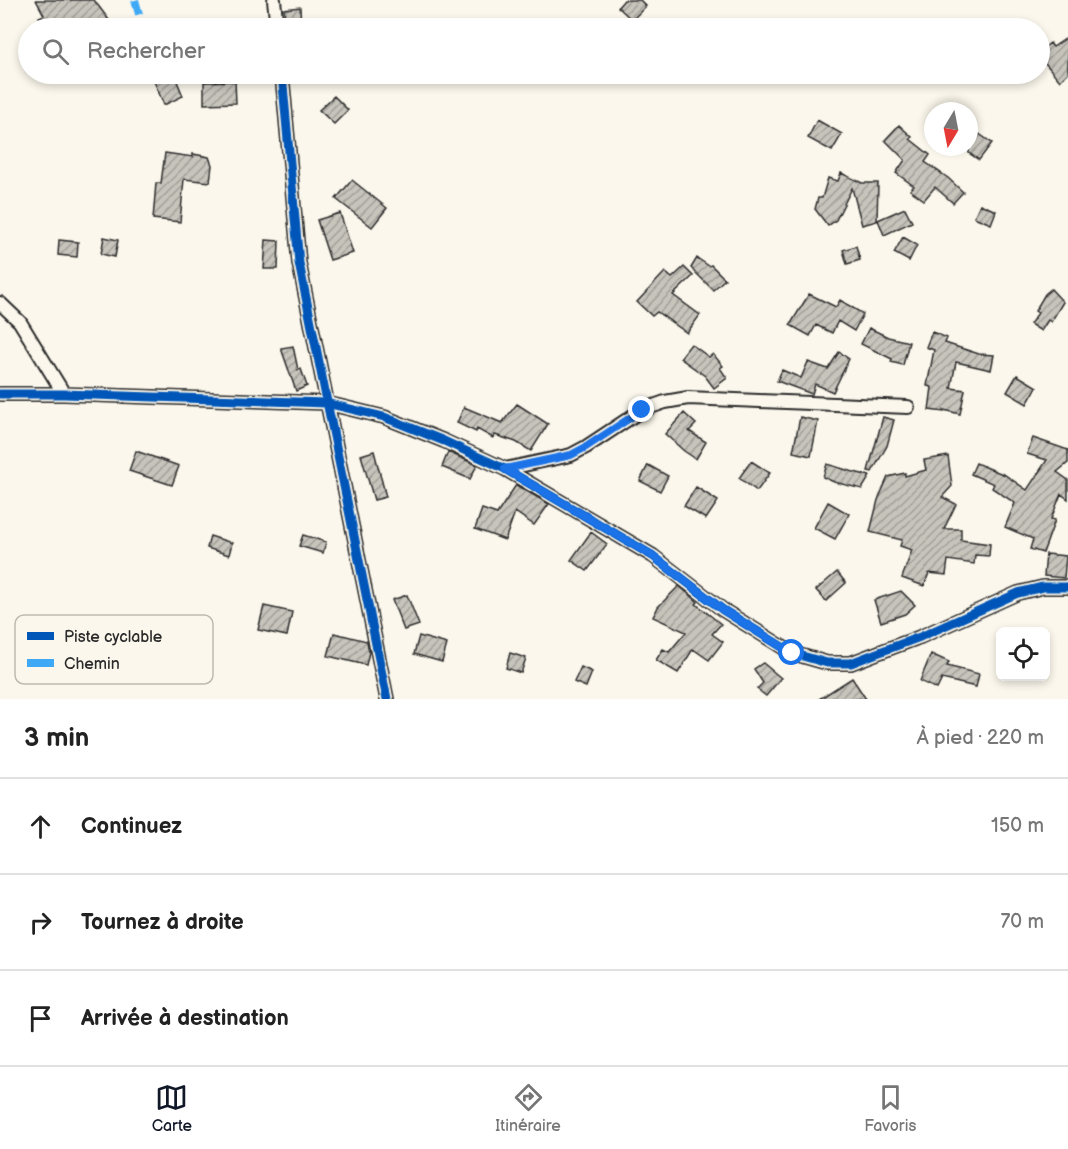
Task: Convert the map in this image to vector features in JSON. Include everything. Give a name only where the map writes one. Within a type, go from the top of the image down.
[{"type":"street","points":[[274,0],[276,18]]},
{"type":"street","points":[[283,84],[299,263],[387,699]]},
{"type":"street","points":[[0,303],[24,328],[64,394]]},
{"type":"street","points":[[0,394],[326,403],[384,417],[505,469],[653,556],[723,610],[792,653],[827,663],[850,663],[877,654],[1018,593],[1043,587],[1068,587]]},
{"type":"street","points":[[505,469],[571,455],[642,410],[665,402],[688,398],[908,407]]},
{"type":"building","points":[[36,0],[94,0],[108,18],[39,17],[44,15]]},
{"type":"building","points":[[624,0],[640,0],[646,6],[634,18],[630,18],[618,7]]},
{"type":"building","points":[[300,7],[301,18],[285,18],[284,9]]},
{"type":"building","points":[[1068,37],[1068,73],[1060,81],[1050,69],[1050,43],[1053,47]]},
{"type":"building","points":[[155,84],[178,84],[183,96],[164,105]]},
{"type":"building","points":[[204,84],[235,84],[236,103],[204,104]]},
{"type":"building","points":[[334,96],[348,110],[334,124],[319,110]]},
{"type":"building","points":[[817,120],[842,134],[832,151],[808,138]]},
{"type":"building","points":[[899,125],[912,137],[910,139],[924,150],[924,156],[929,156],[925,162],[963,192],[953,203],[935,187],[924,200],[910,190],[914,186],[896,173],[905,160],[885,140]]},
{"type":"building","points":[[978,133],[992,143],[979,160],[973,156],[978,156]]},
{"type":"building","points":[[165,153],[209,157],[212,165],[210,182],[184,179],[180,222],[153,219],[156,183],[161,183]]},
{"type":"building","points":[[841,173],[862,183],[878,183],[877,221],[862,225],[852,188],[836,220],[828,226],[815,209],[818,198],[822,198],[828,178],[838,181]]},
{"type":"building","points":[[352,180],[387,208],[372,227],[336,199]]},
{"type":"building","points":[[980,204],[996,211],[991,224],[974,217]]},
{"type":"building","points":[[905,208],[912,222],[884,235],[878,220]]},
{"type":"building","points":[[340,213],[353,253],[330,260],[317,220]]},
{"type":"building","points":[[104,237],[118,240],[115,257],[101,254]]},
{"type":"building","points":[[903,237],[917,245],[909,261],[894,253]]},
{"type":"building","points":[[59,240],[78,242],[77,257],[58,255]]},
{"type":"building","points":[[266,240],[279,241],[278,269],[264,269]]},
{"type":"building","points":[[856,246],[860,260],[847,264],[843,250]]},
{"type":"building","points":[[697,258],[711,265],[725,279],[713,290],[691,268]]},
{"type":"building","points":[[684,267],[693,276],[673,295],[700,315],[687,333],[657,312],[652,316],[637,302],[665,272],[672,278]]},
{"type":"building","points":[[1051,289],[1063,302],[1051,322],[1048,320],[1041,331],[1030,324],[1038,313],[1035,311],[1045,294]]},
{"type":"building","points":[[809,294],[836,307],[840,300],[863,314],[854,331],[838,321],[832,333],[816,325],[810,336],[790,325]]},
{"type":"building","points":[[869,328],[888,337],[909,342],[903,365],[891,362],[892,359],[861,344]]},
{"type":"building","points":[[932,332],[947,338],[945,343],[979,354],[994,355],[991,370],[956,362],[951,388],[965,390],[960,414],[944,410],[944,412],[929,410],[932,387],[927,386],[934,350],[926,347]]},
{"type":"building","points":[[691,344],[709,357],[713,354],[723,366],[720,368],[727,378],[714,388],[705,376],[680,358]]},
{"type":"building","points":[[293,346],[298,370],[301,369],[307,386],[296,391],[281,348]]},
{"type":"building","points":[[839,352],[849,359],[833,392],[815,384],[812,394],[777,381],[782,370],[801,378],[808,362],[828,369]]},
{"type":"building","points":[[1017,375],[1037,387],[1027,404],[1007,392]]},
{"type":"building","points":[[517,404],[548,424],[531,451],[516,442],[495,435],[493,438],[477,429],[476,432],[457,423],[464,407],[502,423]]},
{"type":"building","points":[[684,413],[696,424],[689,431],[706,442],[696,459],[665,434]]},
{"type":"building","points":[[800,417],[818,421],[811,456],[793,452]]},
{"type":"building","points":[[883,417],[894,420],[887,446],[872,472],[868,471]]},
{"type":"building","points":[[1033,438],[1068,450],[1068,463],[1057,472],[1068,480],[1068,499],[1061,494],[1051,519],[1055,520],[1043,553],[1030,549],[1033,539],[1005,527],[1015,503],[992,488],[994,484],[971,474],[976,463],[1005,475],[1027,490],[1047,460],[1027,454]]},
{"type":"building","points":[[136,451],[179,466],[172,485],[129,471]]},
{"type":"building","points":[[374,451],[386,497],[374,500],[361,455]]},
{"type":"building","points":[[448,452],[477,465],[470,479],[442,467]]},
{"type":"building","points":[[948,456],[952,486],[942,497],[956,504],[944,529],[961,529],[961,540],[990,544],[989,556],[975,555],[974,564],[948,560],[946,575],[929,573],[924,586],[902,578],[912,550],[900,546],[902,540],[870,532],[878,500],[888,477],[905,473],[905,476],[926,470],[924,460]]},
{"type":"building","points":[[751,461],[770,473],[757,491],[739,478]]},
{"type":"building","points":[[827,464],[870,476],[862,489],[834,482],[823,477]]},
{"type":"building","points":[[648,465],[668,476],[660,491],[640,481]]},
{"type":"building","points":[[516,485],[549,504],[534,525],[515,512],[505,540],[475,529],[482,509],[497,514]]},
{"type":"building","points":[[696,487],[718,501],[706,519],[684,506]]},
{"type":"building","points":[[828,502],[849,514],[835,539],[814,528]]},
{"type":"building","points":[[591,532],[607,544],[587,571],[571,560]]},
{"type":"building","points":[[303,535],[326,542],[323,553],[299,546]]},
{"type":"building","points":[[210,536],[232,543],[229,555],[207,548]]},
{"type":"building","points":[[1046,554],[1066,556],[1064,578],[1044,576]]},
{"type":"building","points":[[837,572],[846,583],[826,601],[816,590]]},
{"type":"building","points":[[679,586],[698,602],[696,604],[721,624],[712,634],[723,642],[709,660],[693,649],[678,673],[656,660],[663,649],[669,652],[686,632],[653,617],[658,607]]},
{"type":"building","points":[[901,591],[915,605],[905,614],[881,622],[874,600]]},
{"type":"building","points":[[407,595],[419,625],[404,630],[392,600]]},
{"type":"building","points":[[264,606],[292,612],[287,636],[258,630]]},
{"type":"building","points":[[334,633],[367,641],[369,652],[366,665],[328,656]]},
{"type":"building","points":[[419,636],[447,644],[442,662],[414,654]]},
{"type":"building","points":[[510,653],[526,658],[521,673],[506,668]]},
{"type":"building","points":[[931,654],[949,662],[947,666],[979,674],[976,687],[942,679],[937,689],[920,681]]},
{"type":"building","points":[[763,663],[781,678],[766,696],[757,689],[763,683],[754,669]]},
{"type":"building","points":[[581,667],[592,672],[586,687],[574,682]]},
{"type":"building","points":[[852,678],[866,699],[819,699]]},
{"type":"marked path","points":[[135,0],[140,18]]},
{"type":"cycle path","points":[[283,84],[299,263],[387,699]]},
{"type":"cycle path","points":[[0,394],[326,403],[384,417],[505,469],[653,556],[723,610],[792,653],[827,663],[851,663],[920,637],[1018,593],[1043,587],[1068,587]]},
{"type":"route","points":[[642,410],[571,455],[505,469],[653,556],[723,610],[792,653]]}]
